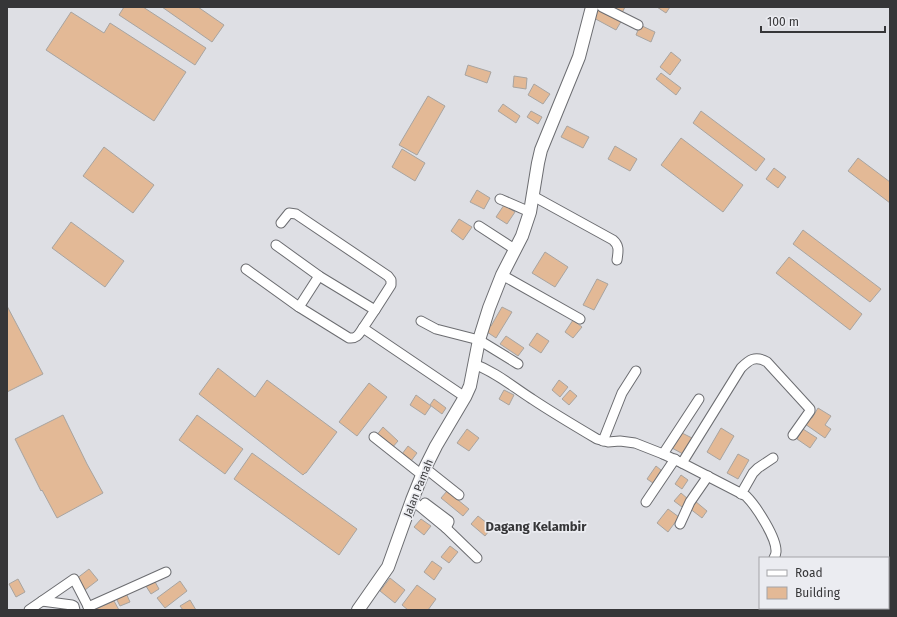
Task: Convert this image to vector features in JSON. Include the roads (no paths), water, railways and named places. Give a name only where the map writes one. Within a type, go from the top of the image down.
[{"type":"street","name":"Jalan Pamah","points":[[358,610],[388,567],[423,472],[446,428],[466,397],[470,386],[478,340],[502,275],[516,250],[530,212],[541,150],[579,57],[592,7]]},
{"type":"street","points":[[602,7],[638,25]]},
{"type":"street","points":[[534,196],[614,240],[619,248],[617,260]]},
{"type":"street","points":[[500,199],[530,212]]},
{"type":"street","points":[[246,269],[299,307],[349,338],[354,339],[358,336],[391,285],[391,280],[388,276],[296,214],[289,213],[281,223]]},
{"type":"street","points":[[479,226],[516,250]]},
{"type":"street","points":[[276,245],[319,276],[375,310]]},
{"type":"street","points":[[502,275],[580,319]]},
{"type":"street","points":[[299,307],[319,276]]},
{"type":"street","points":[[421,321],[436,329],[478,340],[518,364]]},
{"type":"street","points":[[363,328],[466,397]]},
{"type":"street","points":[[646,502],[679,461],[741,368],[750,360],[756,358],[767,362],[810,409],[792,435]]},
{"type":"street","points":[[474,364],[490,371],[597,439],[608,442],[620,441],[635,443],[679,461],[746,496],[754,504],[774,540],[776,551],[774,557]]},
{"type":"street","points":[[603,441],[622,393],[636,371]]},
{"type":"street","points":[[663,454],[699,398]]},
{"type":"street","points":[[374,437],[423,472],[459,495]]},
{"type":"street","points":[[741,494],[753,473],[773,458]]},
{"type":"street","points":[[680,524],[690,502],[708,476]]},
{"type":"street","points":[[413,497],[477,558]]},
{"type":"street","points":[[29,610],[74,579],[89,608],[166,572]]},
{"type":"street","points":[[42,601],[72,605],[74,606],[75,610]]},
{"type":"district","name":"Dagang Kelambir","points":[[536,526]]}]
